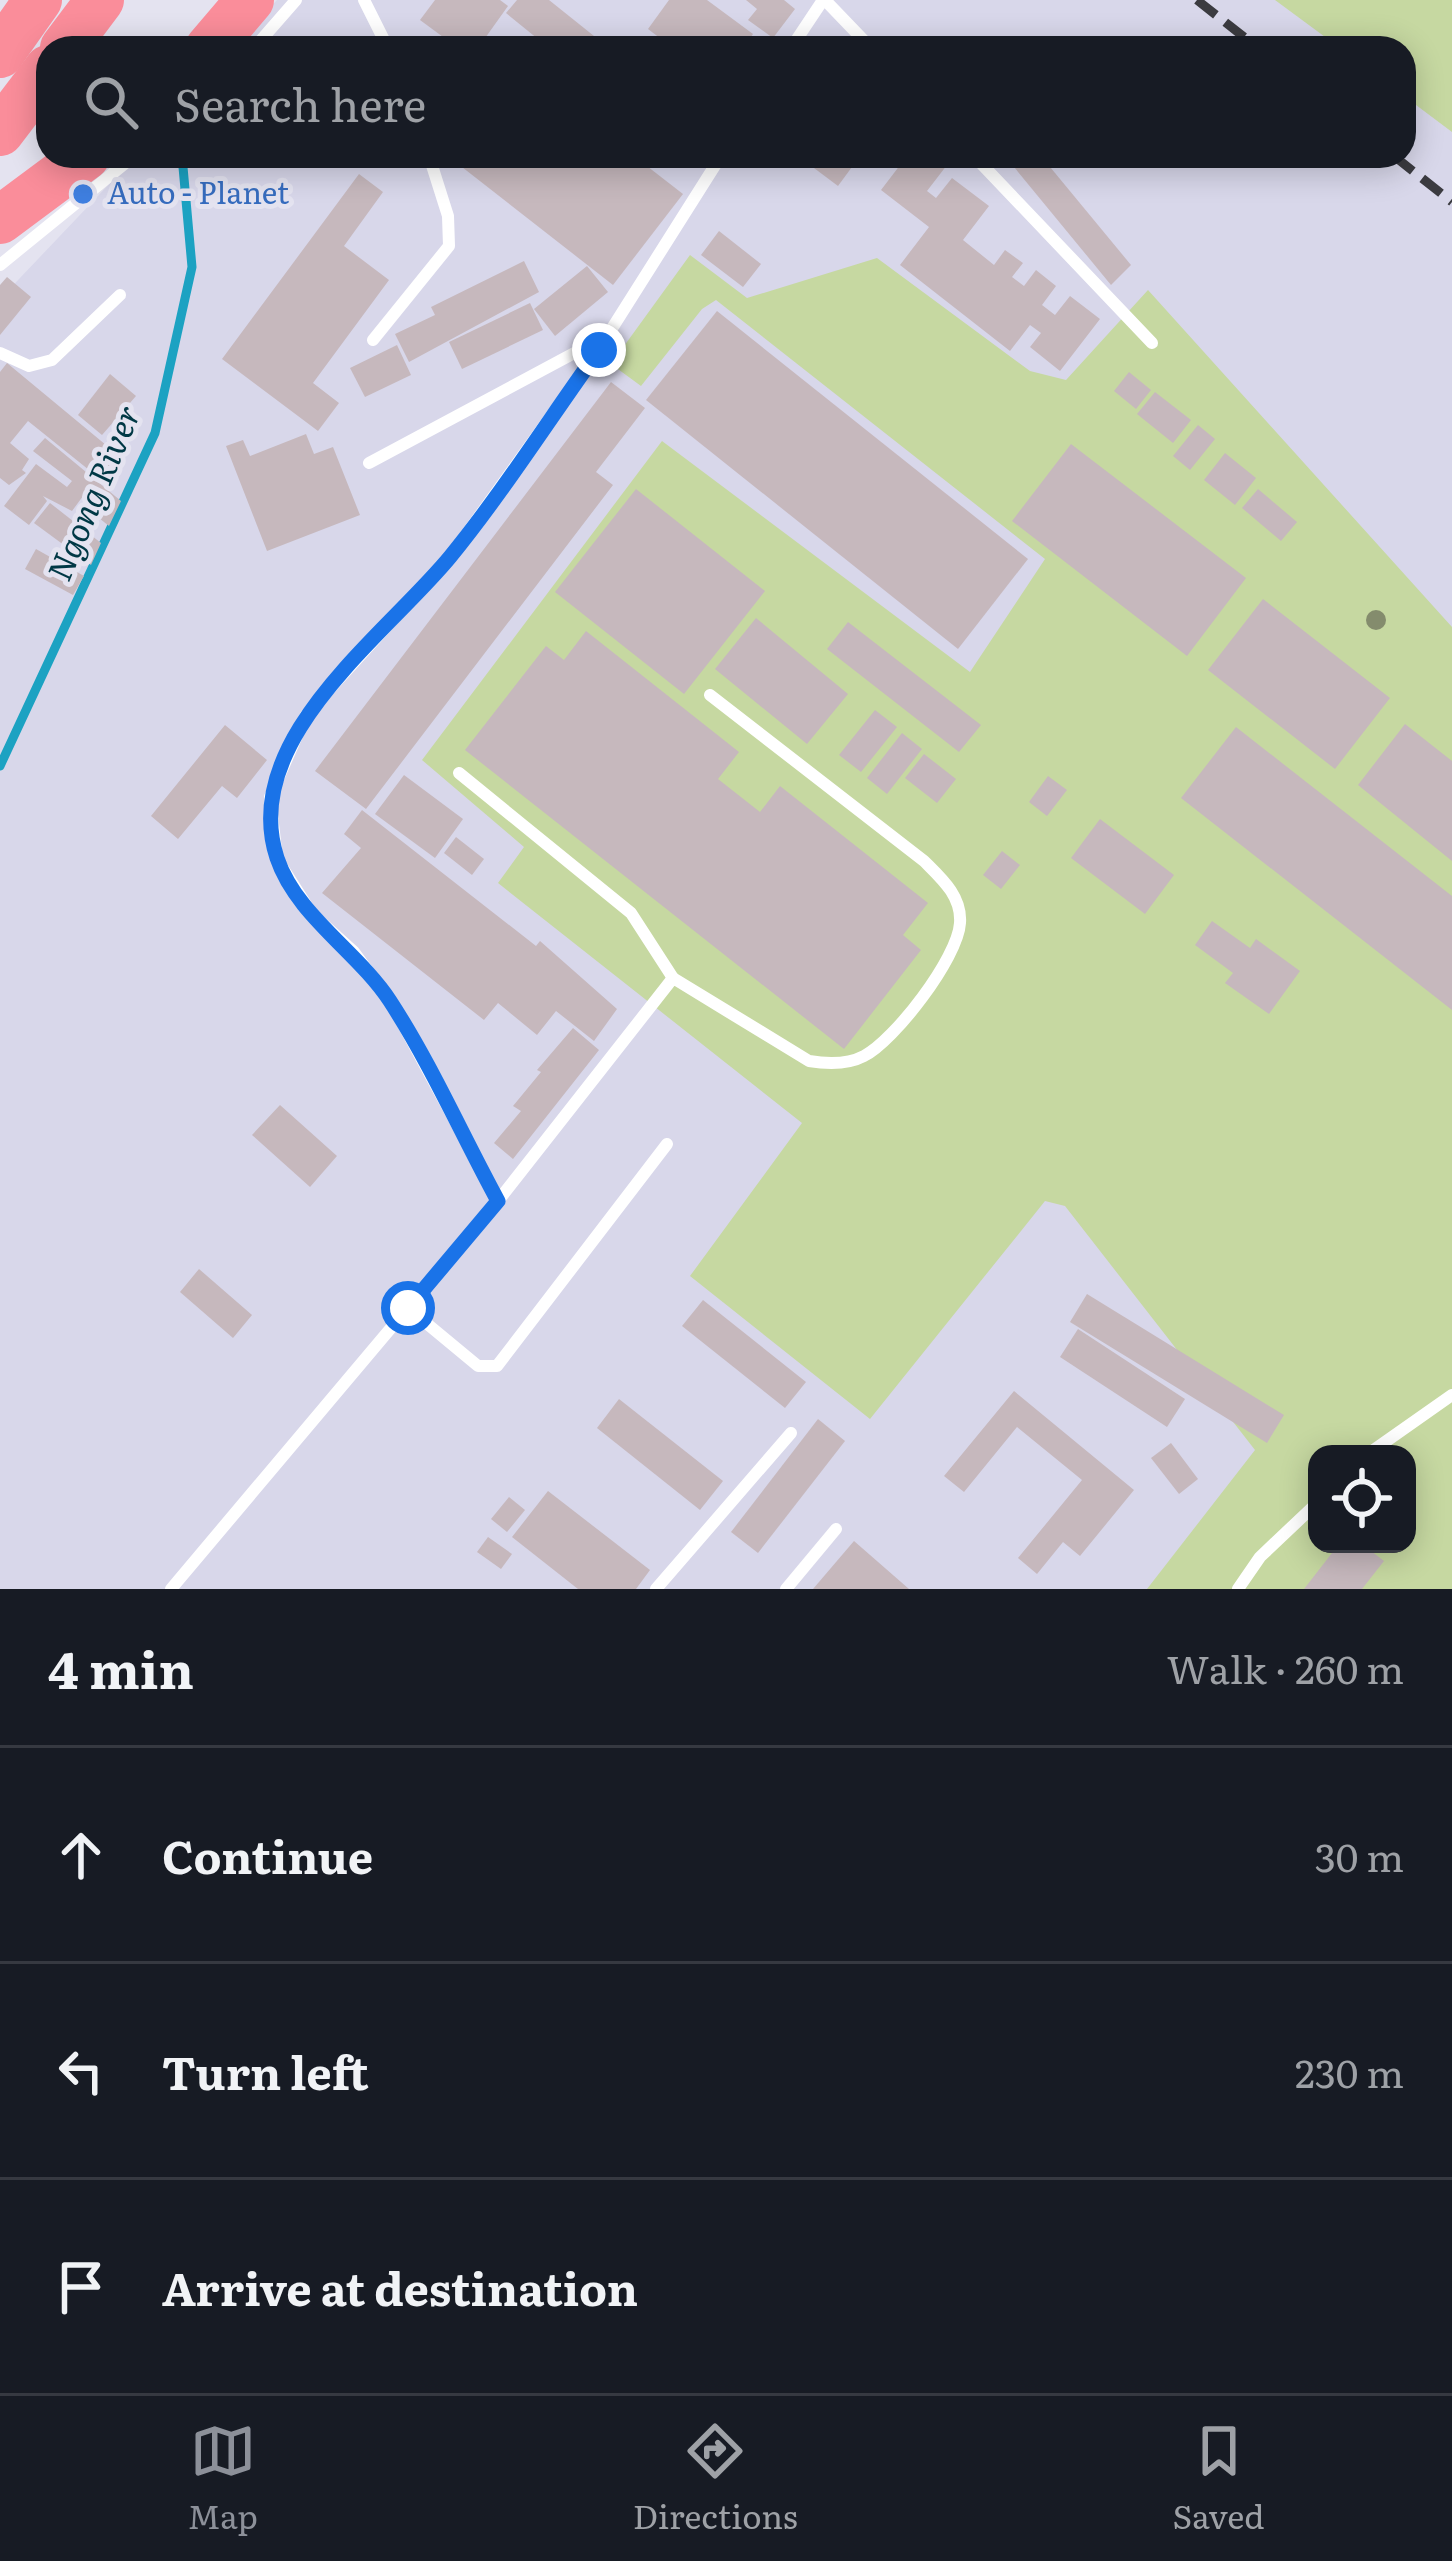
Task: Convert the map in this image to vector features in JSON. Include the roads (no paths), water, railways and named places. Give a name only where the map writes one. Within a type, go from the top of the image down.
[{"type":"highway","points":[[0,54],[38,0]]},
{"type":"highway","points":[[73,36],[100,0]]},
{"type":"highway","points":[[218,36],[250,0]]},
{"type":"highway","points":[[0,132],[36,86]]},
{"type":"highway","points":[[0,220],[71,168]]},
{"type":"lane","points":[[264,36],[296,0]]},
{"type":"lane","points":[[364,0],[382,36]]},
{"type":"lane","points":[[799,36],[824,0],[859,36]]},
{"type":"lane","points":[[0,265],[119,168]]},
{"type":"lane","points":[[373,340],[449,245],[448,216],[433,168]]},
{"type":"lane","points":[[498,1201],[391,1002],[354,952],[312,914],[278,859],[271,797],[306,715],[450,557],[599,350],[713,168]]},
{"type":"lane","points":[[985,168],[1152,343]]},
{"type":"lane","points":[[0,353],[29,366],[52,360],[120,295]]},
{"type":"lane","points":[[369,463],[578,351],[599,350]]},
{"type":"lane","points":[[459,773],[631,913],[673,978],[809,1061],[832,1065],[865,1056],[915,1008],[952,947],[960,922],[952,891],[924,861],[710,695]]},
{"type":"lane","points":[[171,1589],[498,1201],[673,978]]},
{"type":"lane","points":[[408,1308],[478,1366],[497,1366],[667,1144]]},
{"type":"lane","points":[[1381,1445],[1452,1395]]},
{"type":"lane","points":[[656,1589],[791,1432]]},
{"type":"lane","points":[[1238,1589],[1260,1557],[1308,1512]]},
{"type":"lane","points":[[787,1589],[836,1529]]},
{"type":"waterway","name":"Ngong River","points":[[0,766],[155,433],[192,267],[183,168]]},
{"type":"railway","points":[[1197,0],[1243,36]]},
{"type":"railway","points":[[1409,168],[1452,202]]},
{"type":"place","name":"Auto - Planet","points":[[83,194]]}]
